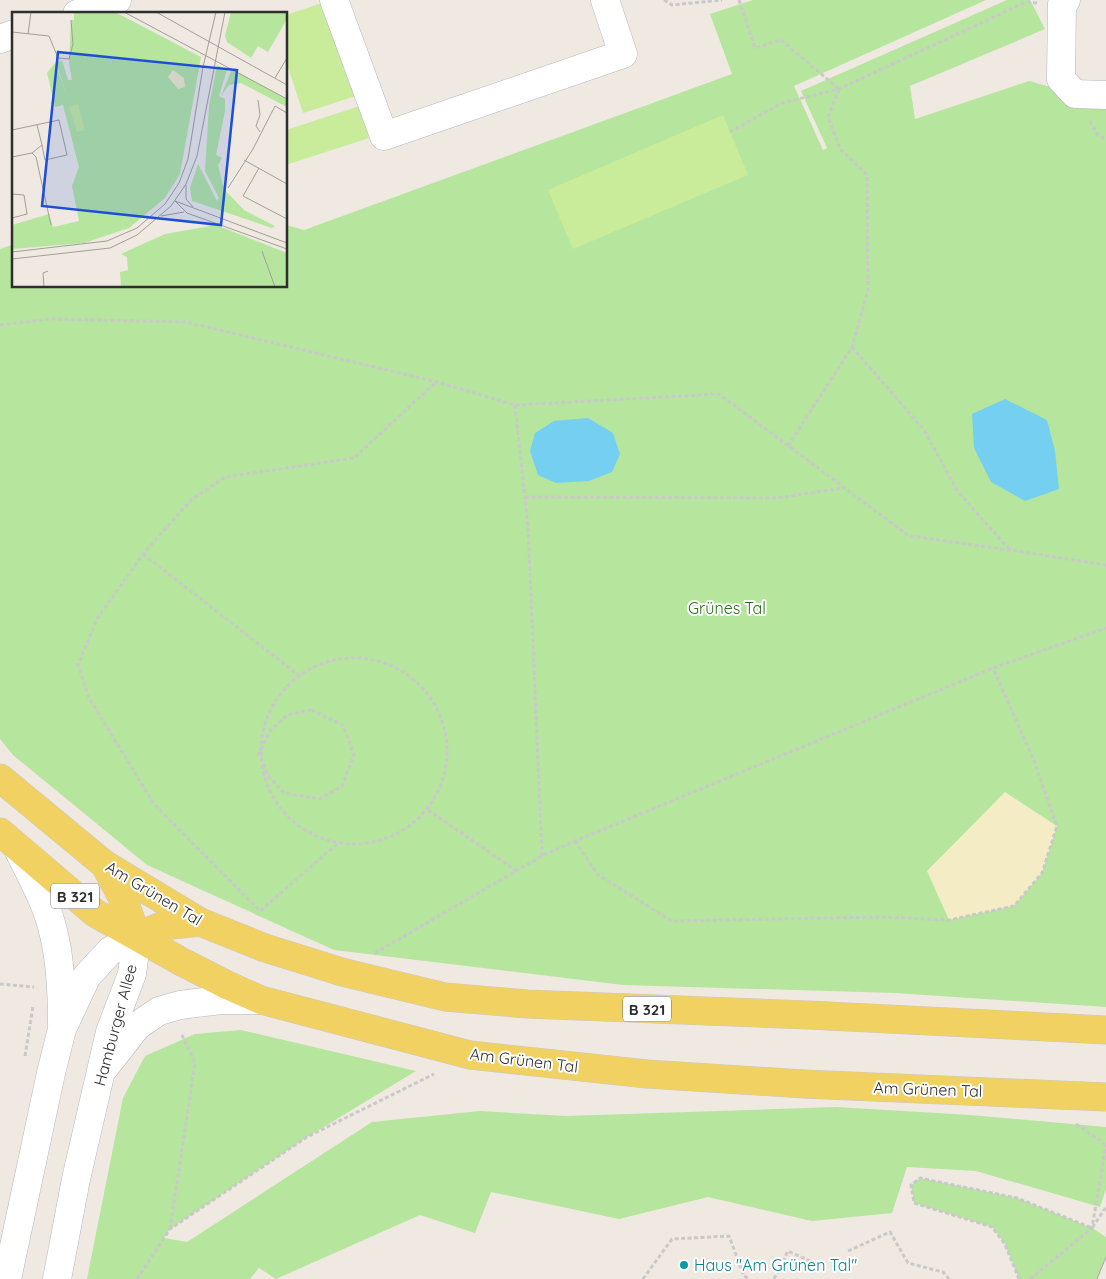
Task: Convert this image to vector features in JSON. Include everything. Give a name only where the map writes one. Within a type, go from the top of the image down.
[{"type":"main road","name":"Am Grünen Tal","points":[[0,778],[104,864],[200,922],[265,948],[342,972],[445,997],[527,1004],[1106,1030]]},
{"type":"main road","name":"Am Grünen Tal","points":[[9,840],[95,913],[182,962],[261,1000],[470,1055],[647,1074],[804,1084],[1106,1097]]},
{"type":"main road","points":[[104,864],[124,901],[137,936],[162,926],[200,922]]},
{"type":"street","points":[[83,12],[117,0]]},
{"type":"street","points":[[334,0],[384,136],[623,54],[605,0]]},
{"type":"street","points":[[1064,2],[1061,79],[1075,94],[1106,95]]},
{"type":"street","points":[[9,840],[42,901],[54,933],[62,995],[62,1029]]},
{"type":"street","name":"Hamburger Allee","points":[[7,1279],[62,1029],[87,976],[110,951],[137,936]]},
{"type":"street","name":"Hamburger Allee","points":[[57,1279],[76,1179],[110,1032],[132,974],[137,936]]},
{"type":"street","points":[[102,1073],[137,1026],[158,1011],[180,1005],[221,1000],[261,1000]]},
{"type":"path","points":[[664,0],[672,5],[722,0]]},
{"type":"path","points":[[738,0],[755,48],[781,40],[840,90]]},
{"type":"path","points":[[730,132],[782,103],[840,90],[1026,2],[1064,2]]},
{"type":"path","points":[[788,446],[852,347],[868,290],[867,175],[840,150],[828,117],[840,90]]},
{"type":"path","points":[[0,325],[50,319],[186,322],[437,382],[515,405],[719,394],[909,536],[1106,565]]},
{"type":"path","points":[[852,347],[924,430],[958,492],[1010,550]]},
{"type":"path","points":[[337,844],[260,911],[154,804],[89,698],[78,665],[97,619],[143,554],[191,500],[225,478],[354,458],[437,382]]},
{"type":"path","points":[[515,405],[529,536],[542,856]]},
{"type":"path","points":[[525,498],[777,498],[844,488]]},
{"type":"path","points":[[143,554],[301,677]]},
{"type":"path","points":[[342,972],[542,856],[575,841],[993,668],[1106,628]]},
{"type":"path","points":[[340,656],[392,663],[430,693],[448,743],[446,774],[428,810],[393,838],[337,844],[288,819],[262,777],[259,754],[261,728],[283,687],[340,656]]},
{"type":"path","points":[[575,841],[598,876],[672,921],[882,917],[949,920],[1014,906],[1042,873],[1057,826],[1034,761],[993,668]]},
{"type":"path","points":[[312,710],[343,725],[354,755],[342,786],[320,799],[284,793],[269,776],[259,754],[270,731],[288,715],[312,710]]},
{"type":"path","points":[[428,810],[516,871]]},
{"type":"path","points":[[170,1229],[195,1063],[179,1030]]},
{"type":"path","points":[[137,1279],[170,1229],[307,1137],[418,1083],[470,1055]]},
{"type":"path","points":[[1092,1228],[1106,1144]]},
{"type":"path","points":[[1019,1279],[1005,1244],[992,1227],[914,1203],[911,1185],[920,1178],[1017,1198],[1092,1228]]},
{"type":"path","points":[[1030,1279],[1092,1228],[1106,1207]]},
{"type":"path","points":[[848,1251],[890,1232],[908,1263],[943,1272],[949,1279]]},
{"type":"path","points":[[643,1279],[672,1239],[729,1236],[744,1276],[750,1279]]},
{"type":"path","points":[[774,1279],[788,1251],[821,1266]]},
{"type":"green space","name":"Grünes Tal","points":[[753,0],[986,0],[794,86],[823,150],[827,148],[801,91],[1007,0],[1030,0],[1045,29],[910,86],[915,119],[1029,81],[1075,94],[1106,95],[1106,1007],[895,993],[623,985],[334,950],[147,865],[13,755],[0,739],[0,249],[12,245],[12,288],[288,288],[288,226],[304,230],[732,74],[710,14]]},
{"type":"green space","points":[[328,1],[359,95],[303,113],[288,67],[288,14]]},
{"type":"green space","points":[[360,106],[369,138],[288,164],[288,129]]},
{"type":"green space","points":[[723,115],[748,175],[573,249],[548,190]]},
{"type":"green space","points":[[241,1030],[416,1071],[307,1137],[170,1229],[164,1238],[187,1242],[372,1122],[480,1111],[566,1116],[836,1107],[970,1115],[1106,1127],[1106,1189],[1100,1207],[976,1171],[907,1167],[892,1213],[812,1221],[708,1197],[619,1219],[491,1192],[475,1233],[420,1215],[276,1279],[259,1268],[250,1279],[87,1279],[123,1098],[145,1056],[195,1034]]},
{"type":"green space","points":[[920,1178],[1017,1198],[1092,1228],[1106,1237],[1106,1257],[1097,1279],[1019,1279],[1005,1244],[992,1227],[914,1203],[911,1185]]},
{"type":"sand","points":[[1005,792],[1057,826],[1042,873],[1014,906],[949,920],[927,871]]},
{"type":"water","points":[[1005,399],[1047,420],[1055,451],[1059,489],[1025,501],[991,482],[974,448],[972,414]]},
{"type":"water","points":[[588,418],[613,433],[620,454],[612,472],[589,481],[556,483],[538,475],[530,451],[535,433],[554,421]]},
{"type":"tram line","points":[[1097,1279],[1106,1257]]},
{"type":"place","name":"Haus \"Am Grünen Tal\"","points":[[684,1265]]}]
